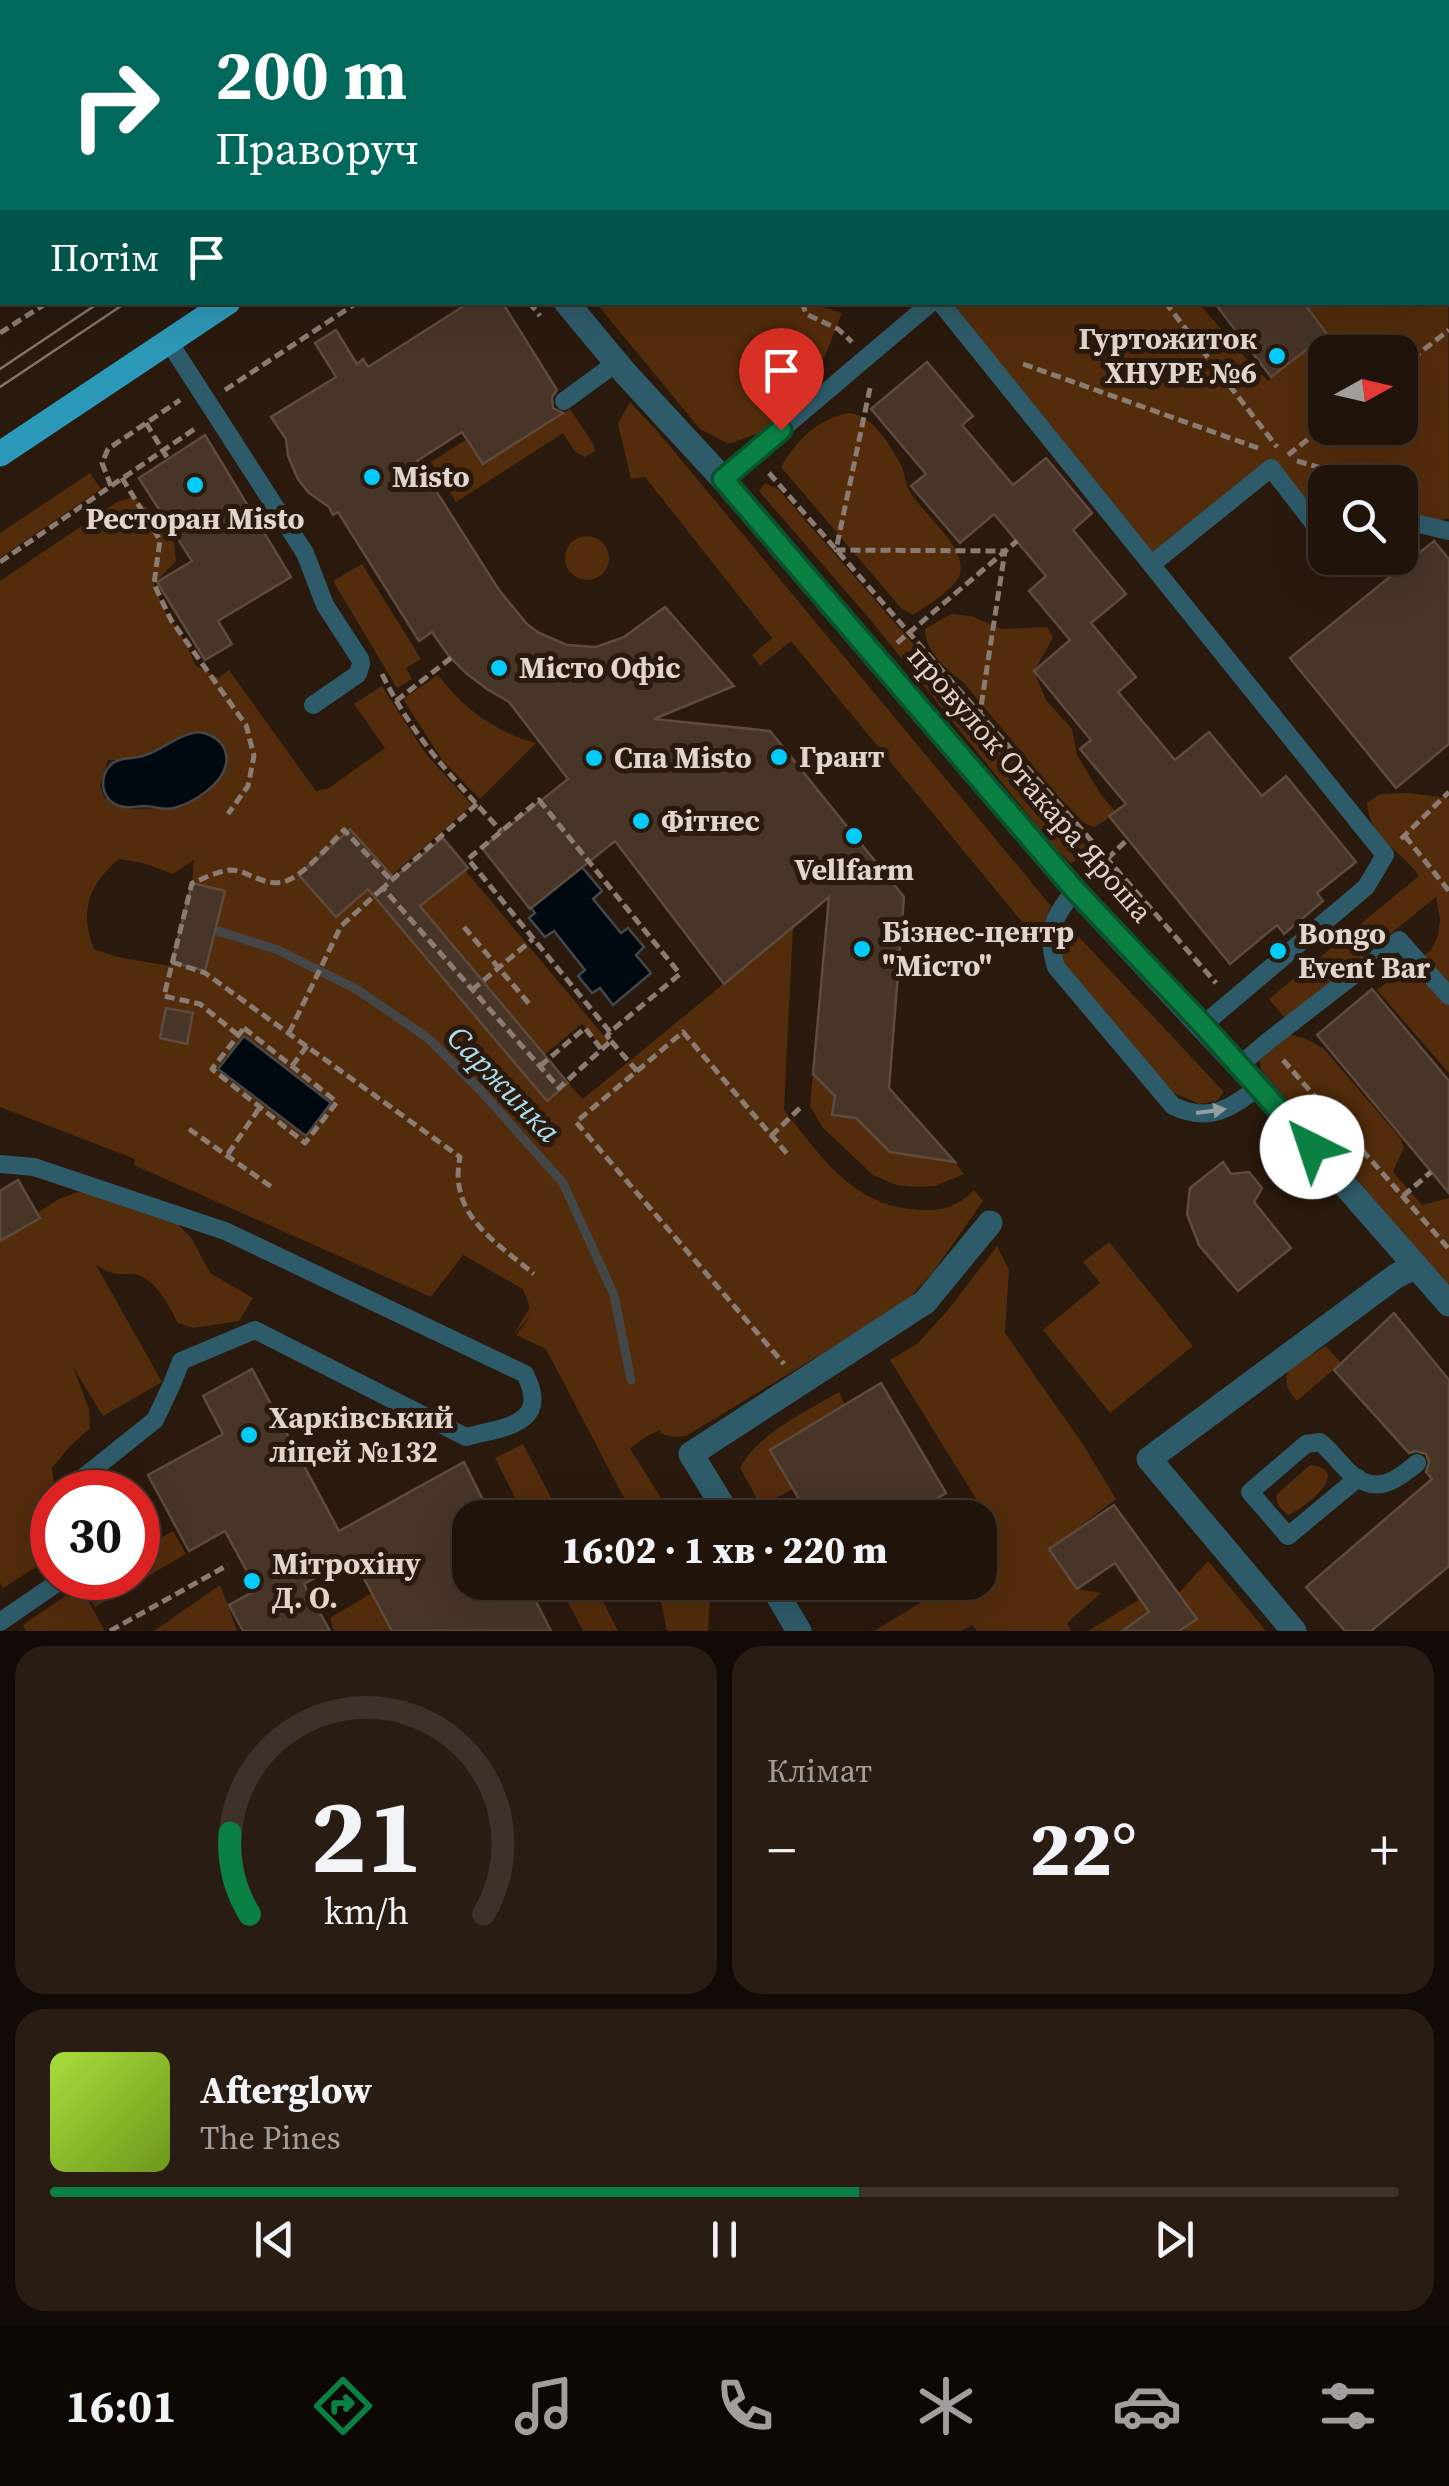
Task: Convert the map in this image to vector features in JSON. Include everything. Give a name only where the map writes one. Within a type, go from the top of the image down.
[{"type":"main road","points":[[0,454],[224,305]]},
{"type":"street","name":"провулок Отакара Яроша","points":[[568,305],[1075,890],[1260,1087],[1449,1304]]},
{"type":"street","points":[[719,1500],[691,1454],[924,1302],[990,1223]]},
{"type":"street","points":[[1294,1631],[1149,1459],[1396,1276],[1416,1266]]},
{"type":"street","points":[[781,1600],[799,1631]]},
{"type":"lane","points":[[723,479],[928,305]]},
{"type":"lane","points":[[942,305],[1385,855],[1366,887],[1203,1025]]},
{"type":"lane","points":[[168,342],[304,553],[325,605],[360,659],[358,674],[313,705]]},
{"type":"lane","points":[[564,400],[616,362]]},
{"type":"lane","points":[[1152,564],[1271,468],[1308,516]]},
{"type":"lane","points":[[1418,524],[1449,532]]},
{"type":"lane","points":[[1075,890],[1051,928],[1056,967],[1172,1106],[1186,1112],[1214,1113],[1228,1109],[1260,1087]]},
{"type":"lane","points":[[1240,1066],[1399,940],[1449,996]]},
{"type":"lane","points":[[0,1164],[34,1167],[225,1231],[525,1374],[535,1393],[532,1410],[514,1424],[466,1436],[255,1330],[181,1360],[154,1420],[92,1470]]},
{"type":"lane","points":[[1358,1478],[1288,1536],[1250,1492],[1306,1444],[1320,1442],[1349,1473],[1358,1478],[1368,1484],[1394,1482],[1417,1463]]},
{"type":"lane","points":[[0,1622],[32,1600]]},
{"type":"path","points":[[0,333],[43,305]]},
{"type":"path","points":[[0,562],[202,423],[207,402],[353,305]]},
{"type":"path","points":[[803,305],[806,314],[873,350],[836,550]]},
{"type":"path","points":[[1167,305],[1284,457]]},
{"type":"path","points":[[1418,354],[1449,330]]},
{"type":"path","points":[[977,348],[1308,465]]},
{"type":"path","points":[[111,486],[102,463],[108,449],[181,400],[193,403],[202,423]]},
{"type":"path","points":[[146,423],[168,459]]},
{"type":"path","points":[[1284,457],[1308,439]]},
{"type":"path","points":[[752,454],[1232,1001]]},
{"type":"path","points":[[122,478],[160,540],[154,584],[171,620],[246,725],[254,756],[248,786],[228,814]]},
{"type":"path","points":[[908,632],[1017,541]]},
{"type":"path","points":[[836,550],[1005,550]]},
{"type":"path","points":[[980,714],[1005,550]]},
{"type":"path","points":[[396,701],[451,658]]},
{"type":"path","points":[[382,673],[428,750],[502,831]]},
{"type":"path","points":[[1385,855],[1449,792]]},
{"type":"path","points":[[610,1032],[468,858],[539,800],[680,974],[607,1036],[636,1071]]},
{"type":"path","points":[[288,1034],[341,926],[477,804]]},
{"type":"path","points":[[238,1035],[200,1004],[164,996],[192,883],[230,870],[260,881],[289,880],[344,830],[391,880]]},
{"type":"path","points":[[1405,836],[1449,891]]},
{"type":"path","points":[[1107,859],[1128,839]]},
{"type":"path","points":[[383,888],[559,1088],[612,1041]]},
{"type":"path","points":[[464,927],[531,1006]]},
{"type":"path","points":[[472,990],[534,939]]},
{"type":"path","points":[[172,962],[205,973],[460,1157],[460,1188],[477,1227],[534,1274]]},
{"type":"path","points":[[244,1028],[292,1066],[338,1102],[306,1142],[212,1069],[244,1028]]},
{"type":"path","points":[[540,1066],[585,1028],[602,1050]]},
{"type":"path","points":[[789,1156],[682,1032],[576,1122],[800,1383]]},
{"type":"path","points":[[1267,1042],[1449,1249]]},
{"type":"path","points":[[292,1066],[307,1046]]},
{"type":"path","points":[[227,1154],[260,1107]]},
{"type":"path","points":[[772,1136],[800,1108]]},
{"type":"path","points":[[189,1129],[273,1188]]},
{"type":"path","points":[[1402,1196],[1431,1172]]},
{"type":"path","points":[[110,1631],[228,1566]]},
{"type":"shaded area","points":[[598,305],[817,305],[842,313],[823,361],[820,386],[759,433],[729,444],[700,429]]},
{"type":"shaded area","points":[[955,305],[1201,305],[1268,381],[1308,350],[1308,445],[1418,445],[1418,335],[1327,335],[1304,305],[1448,305],[1449,519],[1418,532],[1418,465],[1308,465],[1308,516],[1271,468],[1156,561],[969,330]]},
{"type":"shaded area","points":[[630,402],[1051,906],[1037,940],[791,641],[760,666],[752,655],[772,638],[645,477],[631,479],[618,424]]},
{"type":"shaded area","points":[[570,409],[594,445],[595,451],[585,457],[575,452],[563,433],[456,502],[431,462],[467,439],[484,464]]},
{"type":"shaded area","points":[[849,413],[866,420],[887,441],[902,467],[909,490],[957,552],[957,580],[913,615],[901,608],[781,467],[809,432],[827,420]]},
{"type":"shaded area","points":[[90,473],[101,489],[0,558],[0,533]]},
{"type":"shaded area","points":[[765,483],[778,489],[1081,836],[1085,846],[1080,857],[1071,863],[1054,847],[868,617],[759,491]]},
{"type":"shaded area","points":[[133,497],[156,515],[174,543],[176,561],[154,584],[196,666],[219,678],[229,670],[316,791],[329,788],[385,748],[354,704],[382,686],[426,754],[472,805],[391,876],[350,830],[333,845],[547,1100],[568,1083],[583,1099],[793,927],[784,1110],[843,1178],[879,1201],[900,1207],[939,1209],[958,1203],[974,1190],[983,1201],[934,1271],[904,1304],[686,1436],[673,1437],[659,1433],[661,1430],[629,1447],[662,1500],[625,1500],[546,1349],[516,1335],[532,1314],[514,1334],[530,1307],[523,1289],[463,1255],[431,1297],[134,1165],[135,1159],[0,1107],[0,581],[117,502]],"holes":[[[184,734],[224,749],[226,765],[201,794],[179,808],[132,809],[104,798],[100,785],[108,760],[148,753]],[[119,859],[173,874],[194,860],[192,883],[225,892],[205,971],[172,962],[170,966],[117,957],[94,949],[87,911],[100,878]]]},
{"type":"shaded area","points":[[587,536],[602,543],[609,558],[602,573],[587,580],[572,573],[565,558],[572,543]]},
{"type":"shaded area","points":[[362,564],[421,659],[406,668],[412,679],[397,688],[333,581]]},
{"type":"shaded area","points":[[951,614],[971,616],[1002,629],[1047,627],[1053,638],[1034,671],[1046,700],[1072,729],[1077,755],[1114,810],[1106,820],[1094,827],[1084,823],[963,682],[938,660],[925,629]]},
{"type":"shaded area","points":[[438,675],[481,718],[536,743],[480,799],[443,761],[403,699]]},
{"type":"shaded area","points":[[199,732],[220,742],[226,758],[224,771],[206,792],[170,809],[123,807],[109,799],[103,781],[113,763],[151,753]]},
{"type":"shaded area","points":[[1380,794],[1449,798],[1449,1073],[1377,990],[1431,950],[1440,919],[1436,897],[1286,1019],[1269,999],[1419,876],[1380,836],[1367,803]]},
{"type":"shaded area","points":[[582,867],[602,891],[593,899],[621,933],[628,928],[644,947],[636,955],[651,973],[613,1005],[600,988],[592,993],[578,976],[585,970],[554,931],[545,937],[529,918],[535,913],[531,908]]},
{"type":"shaded area","points":[[465,870],[608,1041],[602,1047],[582,1024],[545,1054],[400,881]]},
{"type":"shaded area","points":[[1063,920],[1224,1092],[1217,1101],[1199,1104],[1172,1092],[1060,962],[1057,929]]},
{"type":"shaded area","points":[[1279,1033],[1303,1038],[1325,1050],[1401,1139],[1404,1147],[1393,1172],[1422,1205],[1449,1198],[1449,1289],[1261,1070],[1260,1059]]},
{"type":"shaded area","points":[[244,1036],[331,1103],[306,1136],[218,1069]]},
{"type":"shaded area","points":[[813,1074],[835,1096],[832,1115],[856,1118],[885,1148],[896,1153],[955,1162],[964,1174],[935,1186],[918,1187],[896,1185],[873,1175],[823,1128],[810,1106]]},
{"type":"shaded area","points":[[78,1192],[133,1204],[175,1221],[192,1239],[210,1273],[253,1298],[239,1321],[193,1328],[178,1323],[161,1294],[143,1277],[113,1273],[96,1265],[162,1382],[103,1416],[73,1367],[89,1409],[90,1428],[52,1470],[30,1470],[30,1571],[3,1588],[0,1236],[59,1199]]},
{"type":"shaded area","points":[[1109,1242],[1193,1346],[1110,1413],[1043,1330],[1100,1283],[1083,1262]]},
{"type":"shaded area","points":[[997,1246],[1009,1270],[1005,1333],[1116,1499],[1050,1549],[1077,1589],[1101,1593],[1067,1623],[1071,1631],[977,1631],[972,1625],[961,1631],[874,1631],[925,1600],[997,1600],[997,1500],[977,1500],[890,1360],[917,1344]]},
{"type":"shaded area","points":[[1326,1346],[1341,1363],[1297,1401],[1286,1381],[1288,1374],[1299,1362]]},
{"type":"shaded area","points":[[839,1392],[845,1405],[770,1450],[793,1489],[772,1500],[758,1500],[740,1468],[759,1444],[784,1424]]},
{"type":"shaded area","points":[[523,1444],[552,1500],[516,1500],[495,1458]]},
{"type":"shaded area","points":[[1310,1465],[1322,1468],[1328,1474],[1327,1481],[1314,1498],[1288,1515],[1278,1503],[1277,1494]]},
{"type":"shaded area","points":[[173,1531],[186,1554],[160,1569],[160,1538]]},
{"type":"shaded area","points":[[1208,1561],[1266,1631],[1088,1631],[1140,1599],[1150,1611],[1179,1593]]},
{"type":"shaded area","points":[[220,1585],[237,1631],[154,1631]]},
{"type":"shaded area","points":[[372,1593],[392,1631],[334,1631],[330,1618]]},
{"type":"shaded area","points":[[60,1600],[88,1600],[105,1631],[26,1631],[23,1625]]},
{"type":"shaded area","points":[[567,1600],[602,1600],[618,1631],[583,1631]]},
{"type":"shaded area","points":[[661,1600],[710,1600],[708,1631],[667,1631]]},
{"type":"building","points":[[465,305],[504,305],[557,390],[552,397],[553,408],[563,413],[483,464],[462,432],[417,461],[499,590],[539,633],[567,645],[596,647],[624,637],[665,607],[734,686],[654,719],[770,731],[904,897],[889,1088],[955,1162],[890,1152],[856,1118],[832,1115],[835,1096],[813,1074],[829,897],[724,984],[615,841],[530,909],[482,848],[568,779],[509,702],[466,673],[432,632],[419,641],[338,512],[333,515],[298,479],[286,439],[271,417],[336,377],[315,343],[336,330],[357,364],[363,359],[368,367]]},
{"type":"building","name":"Гуртожиток ХНУРЕ №6","points":[[1216,305],[1305,305],[1327,334],[1308,335],[1308,349],[1271,377]]},
{"type":"building","points":[[927,362],[973,416],[962,425],[1013,485],[1046,458],[1092,513],[1073,530],[1126,594],[1091,623],[1136,677],[1118,692],[1175,760],[1209,732],[1262,796],[1286,776],[1356,862],[1317,893],[1323,901],[1284,934],[1277,925],[1230,964],[1109,816],[1126,804],[1080,749],[1091,740],[1034,671],[1070,640],[1029,591],[1046,576],[994,514],[960,543],[911,486],[926,474],[871,409]]},
{"type":"building","points":[[205,435],[291,577],[218,621],[232,644],[205,660],[157,582],[192,561],[139,478]]},
{"type":"building","points":[[1434,541],[1449,559],[1449,744],[1396,788],[1290,658],[1392,575],[1418,575],[1418,554]]},
{"type":"building","points":[[350,829],[394,878],[443,838],[468,868],[420,906],[568,1083],[547,1101],[368,889],[336,917],[299,875]]},
{"type":"building","points":[[192,883],[225,891],[205,971],[172,962]]},
{"type":"building","points":[[1372,989],[1449,1081],[1449,1193],[1317,1035]]},
{"type":"building","points":[[166,1008],[193,1013],[187,1044],[160,1038]]},
{"type":"building","points":[[1223,1162],[1231,1174],[1249,1172],[1262,1188],[1254,1202],[1291,1248],[1238,1291],[1199,1245],[1187,1214],[1190,1188]]},
{"type":"building","points":[[18,1180],[40,1218],[0,1241],[0,1191]]},
{"type":"building","points":[[1394,1313],[1449,1380],[1449,1566],[1371,1631],[1345,1631],[1306,1587],[1432,1479],[1426,1472],[1426,1454],[1409,1453],[1334,1370]]},
{"type":"building","points":[[252,1369],[339,1531],[464,1462],[483,1500],[452,1500],[452,1600],[535,1600],[551,1631],[392,1631],[353,1558],[304,1584],[330,1631],[243,1631],[229,1605],[257,1590],[225,1531],[189,1551],[160,1497],[157,1470],[223,1434],[203,1396]]},
{"type":"building","points":[[881,1383],[946,1493],[935,1500],[799,1500],[770,1450]]},
{"type":"building","points":[[1114,1505],[1197,1619],[1179,1631],[1122,1631],[1149,1612],[1115,1563],[1077,1589],[1049,1549]]},
{"type":"waterway","name":"Саржинка","points":[[218,931],[278,950],[358,990],[429,1039],[481,1091],[563,1183],[614,1295],[631,1380]]},
{"type":"tram line","points":[[0,369],[96,305]]},
{"type":"tram line","points":[[0,387],[123,305]]},
{"type":"place","name":"Гуртожиток ХНУРЕ №6","points":[[1277,356]]},
{"type":"place","name":"Misto","points":[[372,477]]},
{"type":"place","name":"Ресторан Misto","points":[[195,485]]},
{"type":"place","name":"Місто Офіс","points":[[499,668]]},
{"type":"place","name":"Грант","points":[[779,757]]},
{"type":"place","name":"Спа Misto","points":[[594,758]]},
{"type":"place","name":"Фітнес","points":[[641,821]]},
{"type":"place","name":"Vellfarm","points":[[854,836]]},
{"type":"place","name":"Бізнес-центр \"Місто\"","points":[[862,949]]},
{"type":"place","name":"Bongo Event Bar","points":[[1278,951]]},
{"type":"place","name":"Харківський ліцей №132","points":[[249,1435]]},
{"type":"place","name":"Мітрохіну Д. О.","points":[[252,1581]]},
{"type":"route","points":[[781,430],[723,479],[1075,890],[1312,1147]]}]
